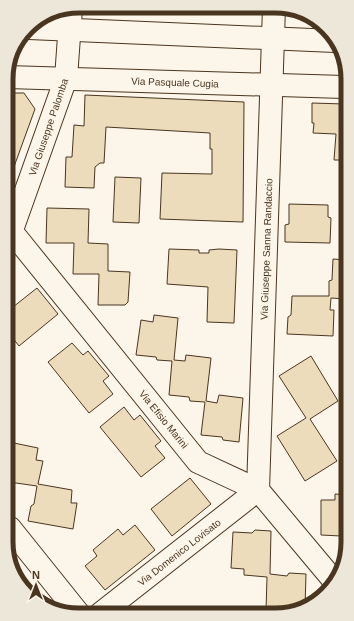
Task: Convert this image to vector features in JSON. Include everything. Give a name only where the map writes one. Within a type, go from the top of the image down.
[{"type":"street","name":"Via Giuseppe Sanna Randaccio","points":[[258,490],[274,13]]},
{"type":"street","points":[[41,25],[70,19],[273,38],[329,41]]},
{"type":"street","name":"Via Giuseppe Palomba","points":[[13,228],[66,78],[70,19]]},
{"type":"street","name":"Via Pasquale Cugia","points":[[13,76],[341,87]]},
{"type":"street","name":"Via Efisio Marini","points":[[13,240],[198,462],[258,490],[331,577]]},
{"type":"street","name":"Via Domenico Lovisato","points":[[108,608],[258,490]]},
{"type":"street","points":[[13,532],[74,607]]},
{"type":"street","points":[[13,548],[58,605]]},
{"type":"building","points":[[13,93],[24,93],[35,109],[13,170]]},
{"type":"building","points":[[85,95],[244,102],[243,222],[160,219],[162,173],[212,174],[212,149],[210,149],[210,133],[106,127],[104,163],[100,163],[95,167],[94,188],[65,187],[66,157],[72,157],[74,125],[84,126]]},
{"type":"building","points":[[312,103],[341,104],[341,160],[334,160],[336,134],[313,133],[314,123],[312,123]]},
{"type":"building","points":[[115,177],[141,178],[139,223],[113,222]]},
{"type":"building","points":[[289,204],[328,205],[328,217],[331,218],[330,243],[285,242],[285,225],[289,224]]},
{"type":"building","points":[[47,208],[89,209],[88,243],[108,244],[108,271],[130,272],[128,302],[125,305],[98,305],[99,274],[73,274],[74,243],[46,243]]},
{"type":"building","points":[[169,249],[199,250],[199,253],[209,253],[209,250],[219,249],[237,250],[234,323],[207,322],[208,287],[167,284]]},
{"type":"building","points":[[333,259],[341,260],[341,299],[331,298],[330,310],[334,310],[333,336],[287,334],[288,317],[291,315],[292,296],[329,296],[329,281],[332,280]]},
{"type":"building","points":[[37,288],[58,314],[19,346],[13,338],[13,307]]},
{"type":"building","points":[[154,315],[178,318],[174,360],[185,361],[186,355],[211,358],[206,401],[217,403],[219,395],[243,398],[239,442],[223,440],[222,437],[201,435],[205,402],[190,401],[189,397],[169,395],[172,361],[157,360],[156,357],[136,355],[141,320],[153,322]]},
{"type":"building","points":[[72,343],[83,355],[88,351],[109,376],[103,381],[113,394],[89,413],[48,362]]},
{"type":"building","points":[[311,356],[338,401],[310,419],[337,461],[305,481],[277,436],[306,418],[279,376]]},
{"type":"building","points":[[124,407],[134,420],[140,415],[161,441],[155,446],[165,458],[141,477],[100,427]]},
{"type":"building","points":[[13,443],[38,448],[36,460],[43,461],[38,484],[72,490],[71,503],[77,503],[73,529],[28,521],[31,506],[34,504],[37,486],[13,483]]},
{"type":"building","points":[[190,478],[211,504],[172,536],[151,509]]},
{"type":"building","points":[[335,494],[341,494],[341,536],[321,535],[321,500],[335,500]]},
{"type":"building","points":[[135,525],[155,550],[105,590],[85,566],[97,556],[93,550],[118,529],[123,535]]},
{"type":"building","points":[[255,530],[271,531],[270,574],[287,576],[289,573],[306,574],[305,600],[288,607],[266,608],[267,577],[244,575],[244,569],[231,568],[233,532],[252,533]]}]
